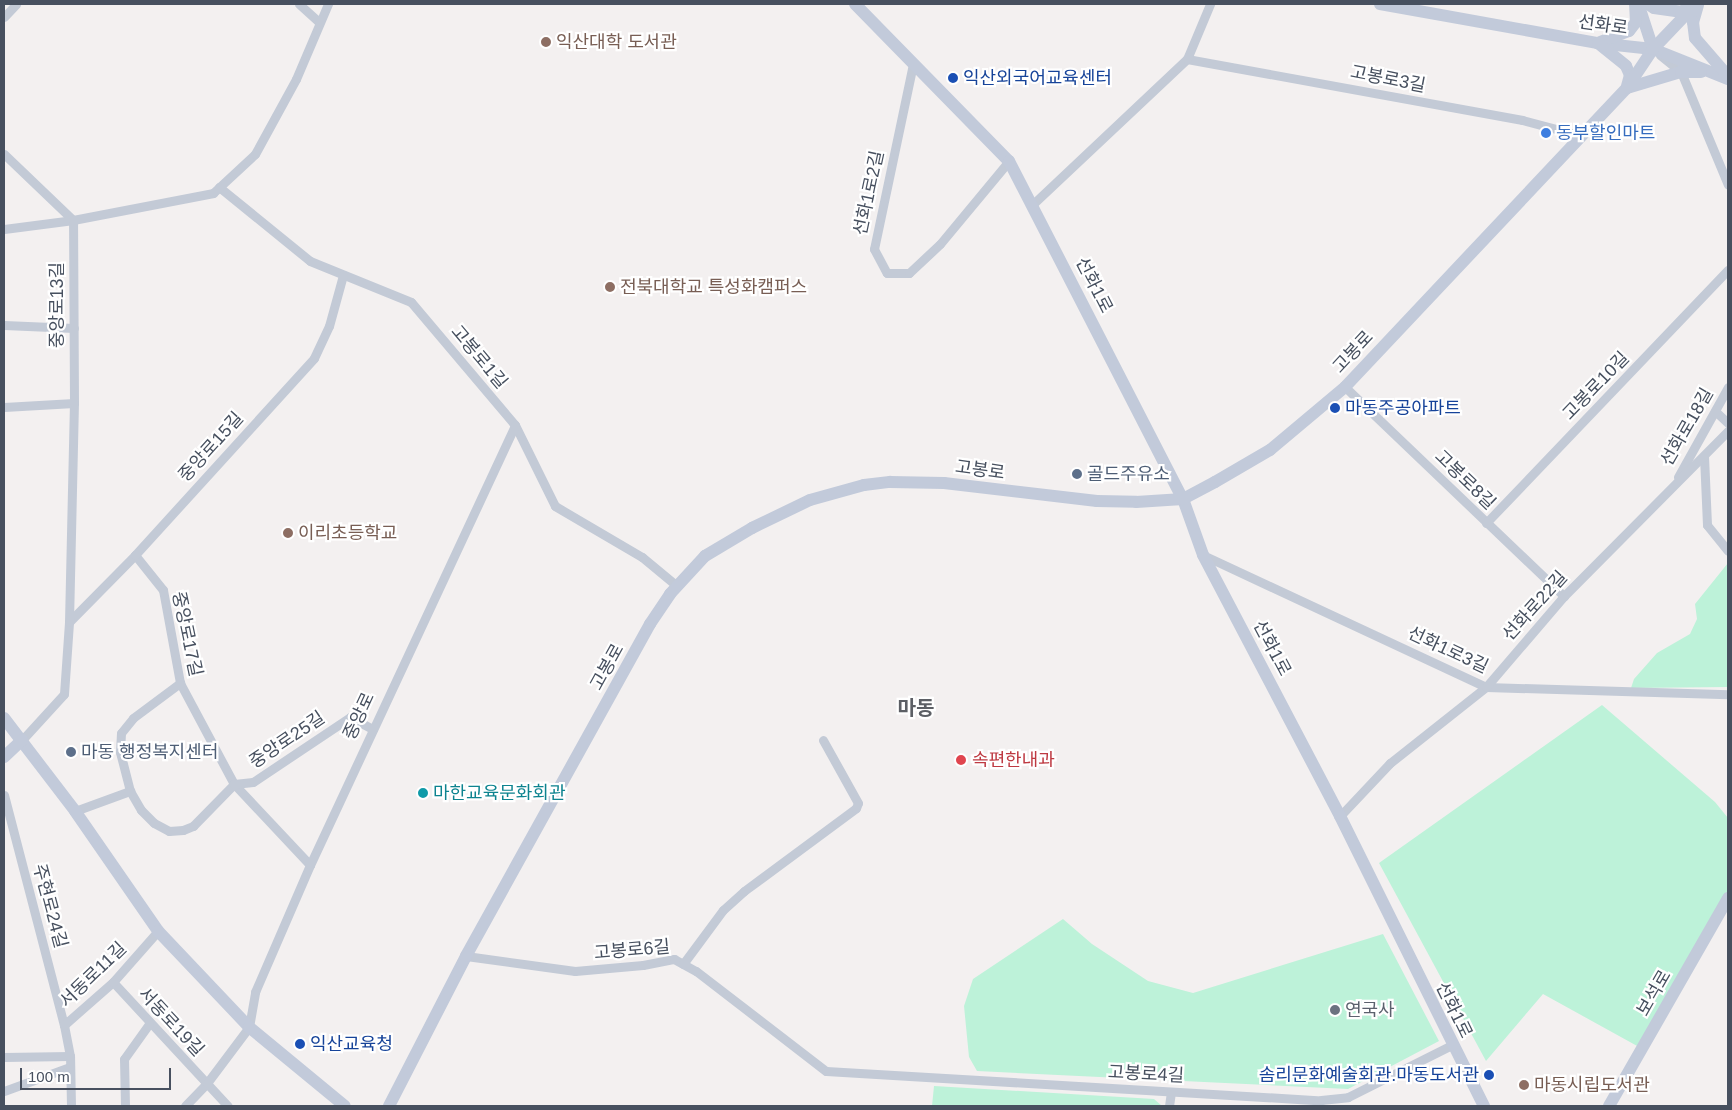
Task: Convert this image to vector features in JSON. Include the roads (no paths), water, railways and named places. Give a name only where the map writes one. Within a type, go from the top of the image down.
[{"type":"street","points":[[4,16],[16,4]]},
{"type":"street","points":[[299,4],[319,22]]},
{"type":"street","points":[[4,229],[74,220],[213,193],[255,154],[296,79],[328,4]]},
{"type":"street","name":"선화1로","points":[[855,4],[1009,161],[1033,204],[1183,499],[1203,555],[1340,816],[1452,1045],[1484,1106]]},
{"type":"street","points":[[1033,204],[1187,58],[1210,4]]},
{"type":"street","name":"선화로","points":[[1380,4],[1597,42],[1653,49],[1728,78]]},
{"type":"street","points":[[1597,42],[1629,31],[1636,22],[1636,4]]},
{"type":"street","points":[[1636,4],[1653,49],[1681,72],[1728,185]]},
{"type":"street","points":[[1648,4],[1654,8],[1681,12],[1696,4]]},
{"type":"street","points":[[1696,4],[1692,22],[1695,38],[1728,78]]},
{"type":"street","name":"고봉로","points":[[389,1106],[466,956],[650,624],[677,586],[705,556],[752,528],[810,500],[864,485],[890,482],[944,483],[1097,501],[1183,499],[1270,450],[1345,387],[1627,88],[1653,49],[1696,4]]},
{"type":"street","points":[[1597,42],[1626,66],[1630,75],[1627,88],[1681,72],[1697,71],[1728,78]]},
{"type":"street","name":"고봉로3길","points":[[1187,58],[1522,120],[1582,136]]},
{"type":"street","name":"선화1로2길","points":[[913,64],[874,249],[887,274],[909,273],[940,244],[1009,161]]},
{"type":"street","points":[[4,154],[74,220]]},
{"type":"street","name":"고봉로1길","points":[[219,187],[310,261],[411,302],[515,425],[554,506],[642,557],[677,586]]},
{"type":"street","name":"중앙로13길","points":[[22,740],[64,694],[70,622],[74,403],[74,220]]},
{"type":"street","name":"고봉로10길","points":[[1486,523],[1728,270]]},
{"type":"street","name":"중앙로15길","points":[[70,622],[135,555],[314,358],[329,326],[343,275]]},
{"type":"street","points":[[4,325],[74,328]]},
{"type":"street","name":"고봉로8길","points":[[1345,387],[1564,596]]},
{"type":"street","name":"선화로18길","points":[[1674,483],[1728,387]]},
{"type":"street","points":[[4,407],[74,403]]},
{"type":"street","points":[[1715,411],[1728,423]]},
{"type":"street","name":"중앙로","points":[[249,1027],[254,992],[310,865],[515,425]]},
{"type":"street","name":"선화로22길","points":[[1340,816],[1390,763],[1486,687],[1564,596],[1674,483],[1728,431]]},
{"type":"street","points":[[1704,456],[1707,525],[1728,551]]},
{"type":"street","name":"중앙로17길","points":[[135,555],[163,590],[180,683],[234,784],[310,865]]},
{"type":"street","name":"선화1로3길","points":[[1203,555],[1486,687],[1728,694]]},
{"type":"street","name":"중앙로25길","points":[[180,683],[133,718],[121,733],[120,752],[130,791],[141,810],[154,823],[169,831],[183,830],[193,826],[234,784],[253,782],[350,717],[373,729]]},
{"type":"street","points":[[4,718],[75,811],[158,931],[249,1027],[345,1106]]},
{"type":"street","points":[[4,757],[22,740]]},
{"type":"street","points":[[683,964],[723,910],[744,891],[856,808],[858,803],[823,740]]},
{"type":"street","points":[[75,811],[130,791]]},
{"type":"street","name":"주현로24길","points":[[4,795],[64,1025]]},
{"type":"street","name":"보석로","points":[[1609,1106],[1728,898]]},
{"type":"street","name":"서동로11길","points":[[71,1106],[70,1056],[64,1025],[113,982],[158,931]]},
{"type":"street","name":"고봉로6길","points":[[466,956],[575,971],[643,965],[674,959],[826,1071]]},
{"type":"street","name":"서동로19길","points":[[113,982],[149,1024],[228,1106]]},
{"type":"street","points":[[125,1106],[124,1059],[149,1024]]},
{"type":"street","name":"서동로19길","points":[[207,1084],[249,1027]]},
{"type":"street","name":"고봉로4길","points":[[826,1071],[1320,1103],[1348,1097],[1452,1045]]},
{"type":"street","points":[[4,1057],[70,1056]]},
{"type":"street","points":[[4,1091],[70,1067]]},
{"type":"street","points":[[185,1106],[207,1084]]},
{"type":"street","points":[[1169,1106],[1172,1092]]},
{"type":"place","name":"익산대학 도서관","points":[[546,42]]},
{"type":"place","name":"익산외국어교육센터","points":[[953,78]]},
{"type":"place","name":"동부할인마트","points":[[1546,133]]},
{"type":"place","name":"전북대학교 특성화캠퍼스","points":[[610,287]]},
{"type":"place","name":"마동주공아파트","points":[[1335,408]]},
{"type":"place","name":"골드주유소","points":[[1077,474]]},
{"type":"place","name":"이리초등학교","points":[[288,533]]},
{"type":"place","name":"마동 행정복지센터","points":[[71,752]]},
{"type":"place","name":"속편한내과","points":[[961,760]]},
{"type":"place","name":"마한교육문화회관","points":[[423,793]]},
{"type":"place","name":"연국사","points":[[1335,1010]]},
{"type":"place","name":"익산교육청","points":[[300,1044]]},
{"type":"place","name":"솜리문화예술회관.마동도서관","points":[[1489,1075]]},
{"type":"place","name":"마동시립도서관","points":[[1524,1085]]},
{"type":"district","name":"마동","points":[[916,708]]}]
